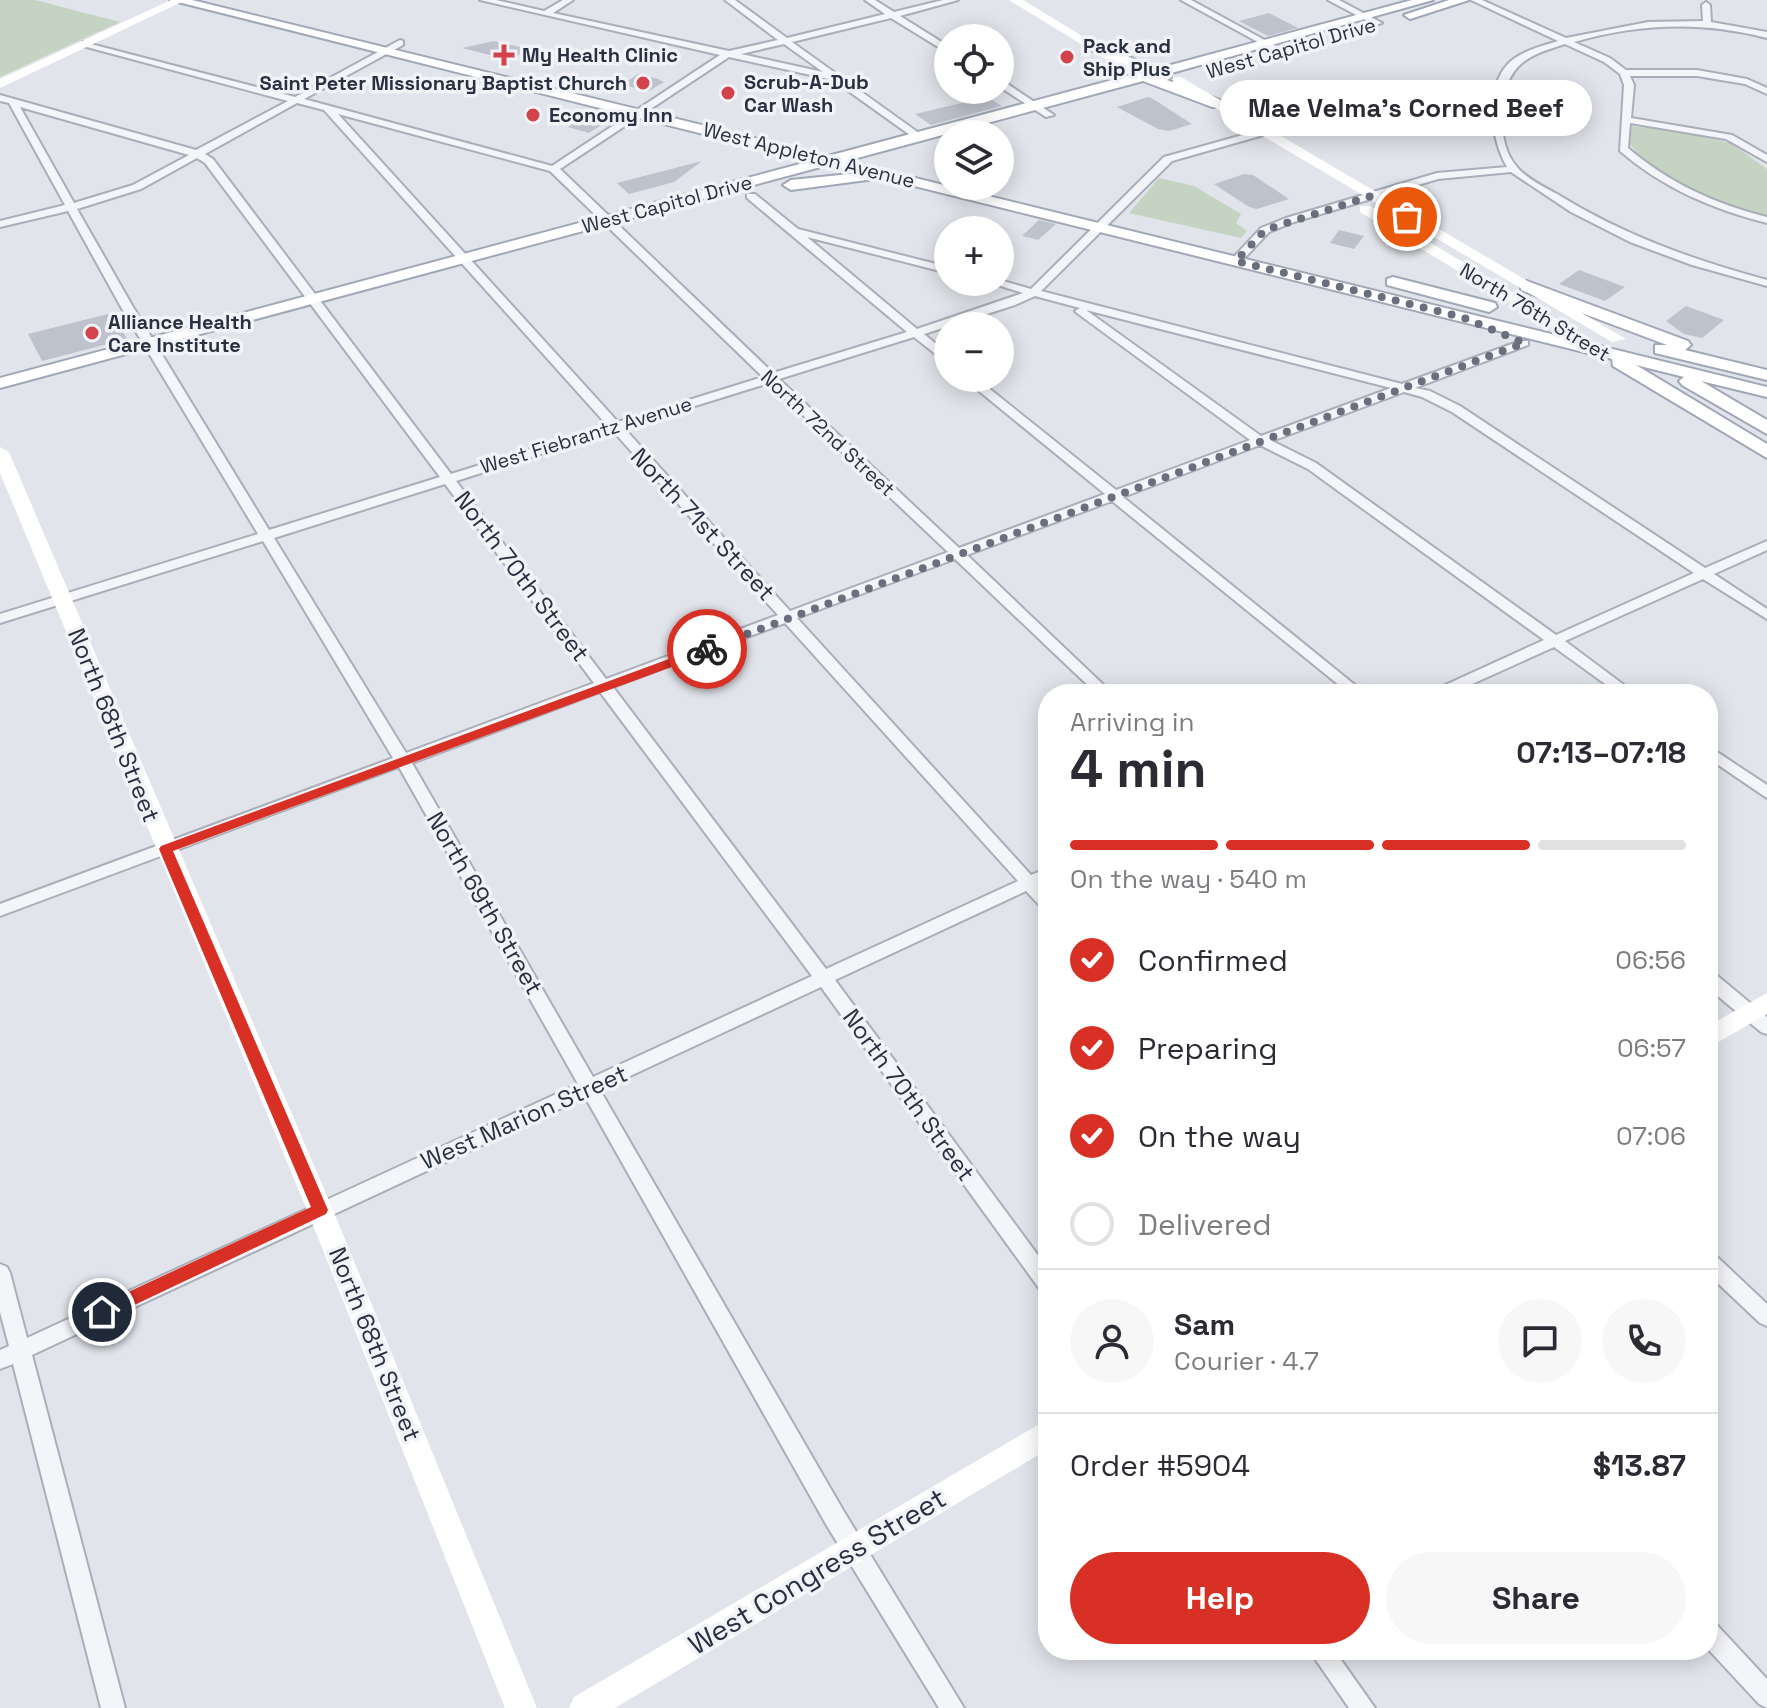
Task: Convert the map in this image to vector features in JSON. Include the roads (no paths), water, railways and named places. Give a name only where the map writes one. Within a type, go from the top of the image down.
[{"type":"main road","name":"West Appleton Avenue","points":[[178,0],[790,150],[934,173]]},
{"type":"main road","name":"West Appleton Avenue","points":[[225,0],[650,103],[860,161],[1105,222],[1241,254],[1457,298],[1767,375]]},
{"type":"main road","name":"West Capitol Drive","points":[[1012,120],[1274,47],[1427,0]]},
{"type":"main road","name":"West Capitol Drive","points":[[1161,79],[1208,75],[1274,47],[1463,0]]},
{"type":"main road","points":[[1093,46],[1220,106]]},
{"type":"main road","points":[[1208,75],[1220,106]]},
{"type":"main road","name":"West Capitol Drive","points":[[919,146],[934,142]]},
{"type":"main road","points":[[795,180],[919,146],[934,145]]},
{"type":"main road","points":[[860,161],[919,146]]},
{"type":"main road","points":[[790,150],[801,160],[795,180]]},
{"type":"main road","name":"West Capitol Drive","points":[[0,396],[153,349],[860,161]]},
{"type":"main road","name":"West Capitol Drive","points":[[610,226],[701,209],[773,176],[795,180],[860,161]]},
{"type":"main road","name":"West Appleton Avenue","points":[[1014,194],[1105,222]]},
{"type":"main road","name":"West Appleton Avenue","points":[[1241,254],[1462,317],[1759,390]]},
{"type":"main road","points":[[1457,298],[1477,293],[1483,280]]},
{"type":"main road","points":[[1527,286],[1736,367]]},
{"type":"main road","points":[[1462,317],[1524,343],[1659,387]]},
{"type":"main road","name":"North 76th Street","points":[[1557,324],[1767,452]]},
{"type":"main road","name":"North 76th Street","points":[[1618,339],[1767,428]]},
{"type":"main road","name":"West Capitol Drive","points":[[0,383],[84,360],[153,349]]},
{"type":"main road","points":[[0,396],[73,370],[84,360]]},
{"type":"main road","points":[[1737,410],[1737,398],[1759,390]]},
{"type":"street","points":[[119,27],[139,8],[154,0]]},
{"type":"street","points":[[0,84],[178,0]]},
{"type":"street","points":[[484,0],[838,78]]},
{"type":"street","points":[[544,14],[569,0]]},
{"type":"street","points":[[729,0],[838,78],[919,146]]},
{"type":"street","points":[[869,0],[934,41]]},
{"type":"street","points":[[86,44],[554,169],[725,55],[954,0]]},
{"type":"street","points":[[1015,0],[1093,46]]},
{"type":"street","name":"North 76th Street","points":[[1041,0],[1246,137],[1557,324]]},
{"type":"street","points":[[1185,0],[1274,47]]},
{"type":"street","points":[[1332,0],[1378,23]]},
{"type":"street","points":[[1475,0],[1607,60],[1624,73],[1629,85],[1623,149],[1648,172],[1695,197],[1767,220]]},
{"type":"street","points":[[1706,5],[1707,23]]},
{"type":"street","points":[[1767,35],[1707,23],[1653,21],[1623,25],[1566,41],[1526,56],[1507,71],[1496,129],[1501,149],[1513,169],[1567,208],[1629,240],[1692,264],[1767,283]]},
{"type":"street","points":[[0,224],[73,207],[137,187],[400,43]]},
{"type":"street","points":[[1624,73],[1697,73],[1747,82],[1767,91]]},
{"type":"street","points":[[1014,92],[1042,111]]},
{"type":"street","points":[[6,100],[198,154]]},
{"type":"street","name":"North 69th Street","points":[[6,100],[403,761],[835,1518],[952,1708]]},
{"type":"street","name":"North 76th Street","points":[[1220,106],[1618,339]]},
{"type":"street","name":"North 71st Street","points":[[327,108],[1038,893]]},
{"type":"street","points":[[1628,120],[1729,137],[1767,159]]},
{"type":"street","points":[[1033,293],[1168,159],[1264,132]]},
{"type":"street","name":"North 70th Street","points":[[198,154],[209,161],[448,478],[825,980],[1038,1271]]},
{"type":"street","name":"North 72nd Street","points":[[554,169],[610,226],[1095,684]]},
{"type":"street","points":[[1241,254],[1265,230],[1371,196],[1437,176],[1513,169]]},
{"type":"street","points":[[744,191],[934,349]]},
{"type":"street","points":[[795,231],[934,266]]},
{"type":"street","points":[[1014,288],[1426,394],[1456,409],[1767,615]]},
{"type":"street","name":"West Fiebrantz Avenue","points":[[0,619],[1011,303],[1033,293]]},
{"type":"street","points":[[1073,305],[1260,443],[1312,466],[1615,684]]},
{"type":"street","points":[[0,910],[1406,390],[1524,343]]},
{"type":"street","points":[[986,392],[1347,684]]},
{"type":"street","name":"North 68th Street","points":[[0,452],[320,1210],[521,1708]]},
{"type":"street","points":[[1459,684],[1767,545]]},
{"type":"street","points":[[1718,758],[1767,793]]},
{"type":"street","name":"West Marion Street","points":[[10,1356],[1038,879]]},
{"type":"street","points":[[1718,985],[1761,1014]]},
{"type":"street","points":[[1718,1033],[1761,1014]]},
{"type":"street","points":[[1718,1270],[1767,1317]]},
{"type":"street","points":[[0,1273],[10,1356],[113,1708]]},
{"type":"street","name":"West Congress Street","points":[[585,1708],[1038,1439]]},
{"type":"street","points":[[1718,1643],[1767,1696]]},
{"type":"street","points":[[1327,1660],[1363,1708]]},
{"type":"place","name":"My Health Clinic","points":[[504,55]]},
{"type":"place","name":"Pack and Ship Plus","points":[[1067,57]]},
{"type":"place","name":"Saint Peter Missionary Baptist Church","points":[[643,83]]},
{"type":"place","name":"Scrub-A-Dub Car Wash","points":[[728,93]]},
{"type":"place","name":"Economy Inn","points":[[533,115]]},
{"type":"place","name":"Mae Velma's Corned Beef","points":[[1407,217]]},
{"type":"place","name":"Alliance Health Care Institute","points":[[92,333]]}]
